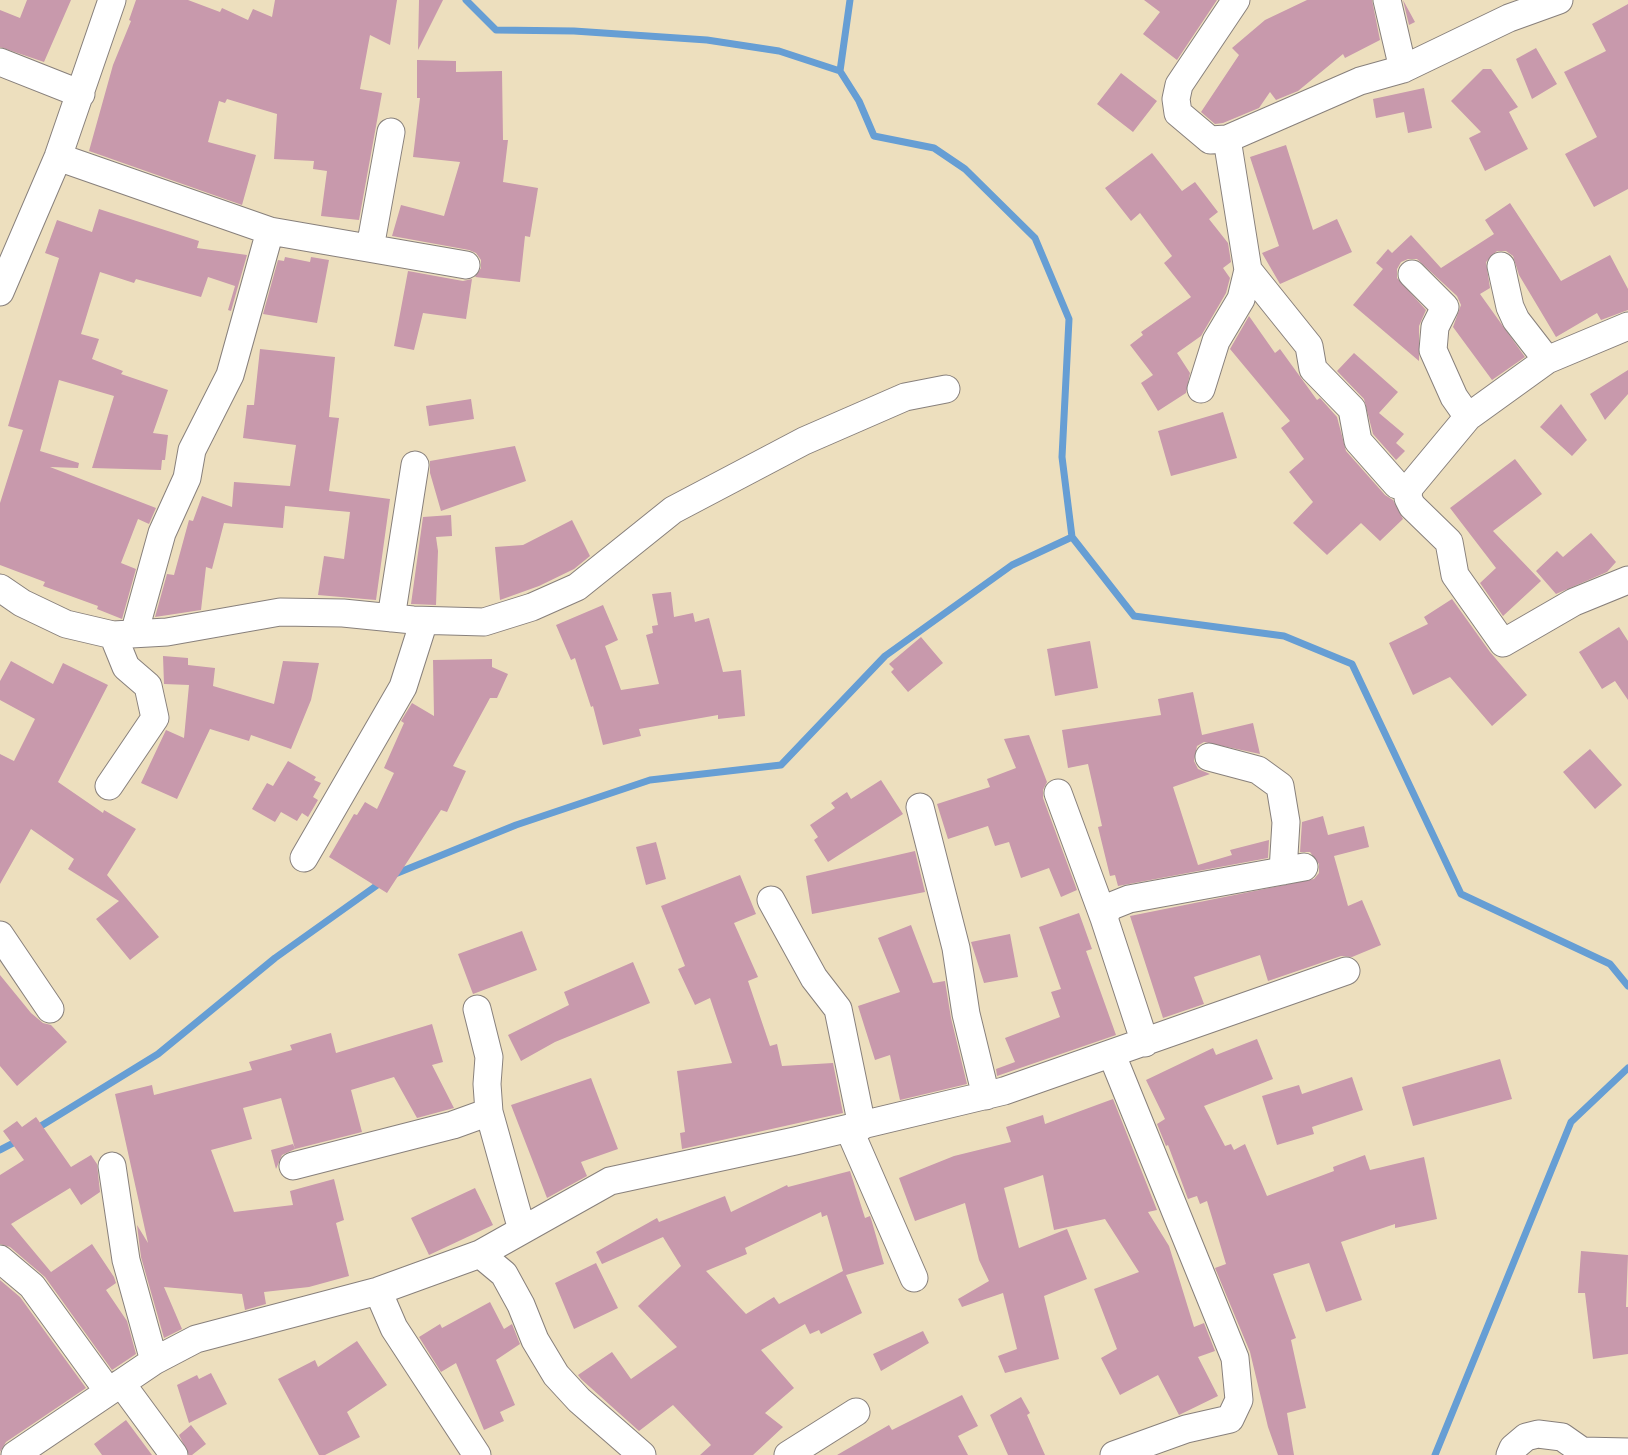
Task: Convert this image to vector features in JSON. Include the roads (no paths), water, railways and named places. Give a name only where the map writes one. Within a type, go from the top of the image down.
[{"type":"street","points":[[0,292],[58,157],[112,0]]},
{"type":"street","points":[[1236,0],[1179,85],[1176,99],[1178,113],[1210,140],[1227,139],[1360,81],[1403,69],[1509,18],[1559,0]]},
{"type":"street","points":[[1387,0],[1403,69]]},
{"type":"street","points":[[0,62],[81,94]]},
{"type":"street","points":[[370,248],[391,132]]},
{"type":"street","points":[[1201,389],[1216,340],[1241,299],[1248,270],[1227,139]]},
{"type":"street","points":[[58,157],[270,231],[466,265]]},
{"type":"street","points":[[110,786],[155,718],[148,686],[126,667],[124,635],[162,533],[187,478],[192,450],[230,375],[270,231]]},
{"type":"street","points":[[1501,266],[1510,307],[1516,320],[1547,360]]},
{"type":"street","points":[[1248,270],[1309,346],[1312,369],[1353,409],[1358,441],[1397,485],[1409,488]]},
{"type":"street","points":[[1412,274],[1445,307],[1435,327],[1433,350],[1454,397],[1468,417]]},
{"type":"street","points":[[1628,326],[1547,360],[1468,417],[1409,488],[1408,498],[1412,506],[1449,542],[1455,575],[1503,643],[1574,602],[1628,580]]},
{"type":"street","points":[[0,588],[22,603],[66,624],[124,635],[167,632],[280,612],[343,613],[424,621],[484,622],[532,607],[577,587],[673,510],[804,441],[905,397],[946,389]]},
{"type":"street","points":[[391,618],[415,465]]},
{"type":"street","points":[[304,858],[403,687],[424,621]]},
{"type":"street","points":[[1104,918],[1109,907],[1129,899],[1294,869],[1280,786],[1258,770],[1209,757]]},
{"type":"street","points":[[1058,793],[1104,918],[1145,1043]]},
{"type":"street","points":[[920,807],[956,948],[966,1014],[986,1096]]},
{"type":"street","points":[[771,900],[814,978],[838,1009],[855,1127],[914,1278]]},
{"type":"street","points":[[0,935],[50,1009]]},
{"type":"street","points":[[15,1455],[154,1361],[196,1339],[378,1291],[480,1254],[610,1181],[986,1096],[1145,1043],[1346,971]]},
{"type":"street","points":[[477,1008],[489,1057],[487,1084],[489,1112],[522,1230]]},
{"type":"street","points":[[1112,1054],[1235,1358],[1239,1400],[1230,1419],[1186,1429],[1114,1455]]},
{"type":"street","points":[[293,1166],[453,1125],[489,1112]]},
{"type":"street","points":[[112,1166],[126,1260],[154,1361]]},
{"type":"street","points":[[480,1254],[504,1274],[521,1305],[535,1340],[556,1375],[579,1400],[642,1455]]},
{"type":"street","points":[[0,1259],[32,1286],[114,1387],[174,1455]]},
{"type":"street","points":[[378,1291],[394,1328],[477,1455]]},
{"type":"street","points":[[788,1455],[856,1412]]},
{"type":"street","points":[[1510,1455],[1513,1448],[1526,1437],[1538,1434],[1562,1437],[1582,1453],[1628,1452]]},
{"type":"waterway","points":[[466,0],[496,30],[574,31],[707,40],[779,51],[840,71]]},
{"type":"waterway","points":[[850,0],[840,71],[859,101],[874,136],[934,148],[965,169],[1035,238],[1069,319],[1062,457],[1072,537],[1134,616],[1284,636],[1352,664],[1461,894],[1610,964],[1628,986]]},
{"type":"waterway","points":[[395,874],[516,825],[650,780],[781,765],[885,656],[1012,565],[1072,537]]},
{"type":"waterway","points":[[36,1129],[158,1054],[275,958],[383,881]]},
{"type":"waterway","points":[[1435,1455],[1571,1122],[1628,1068]]},
{"type":"waterway","points":[[0,1150],[19,1140]]}]
